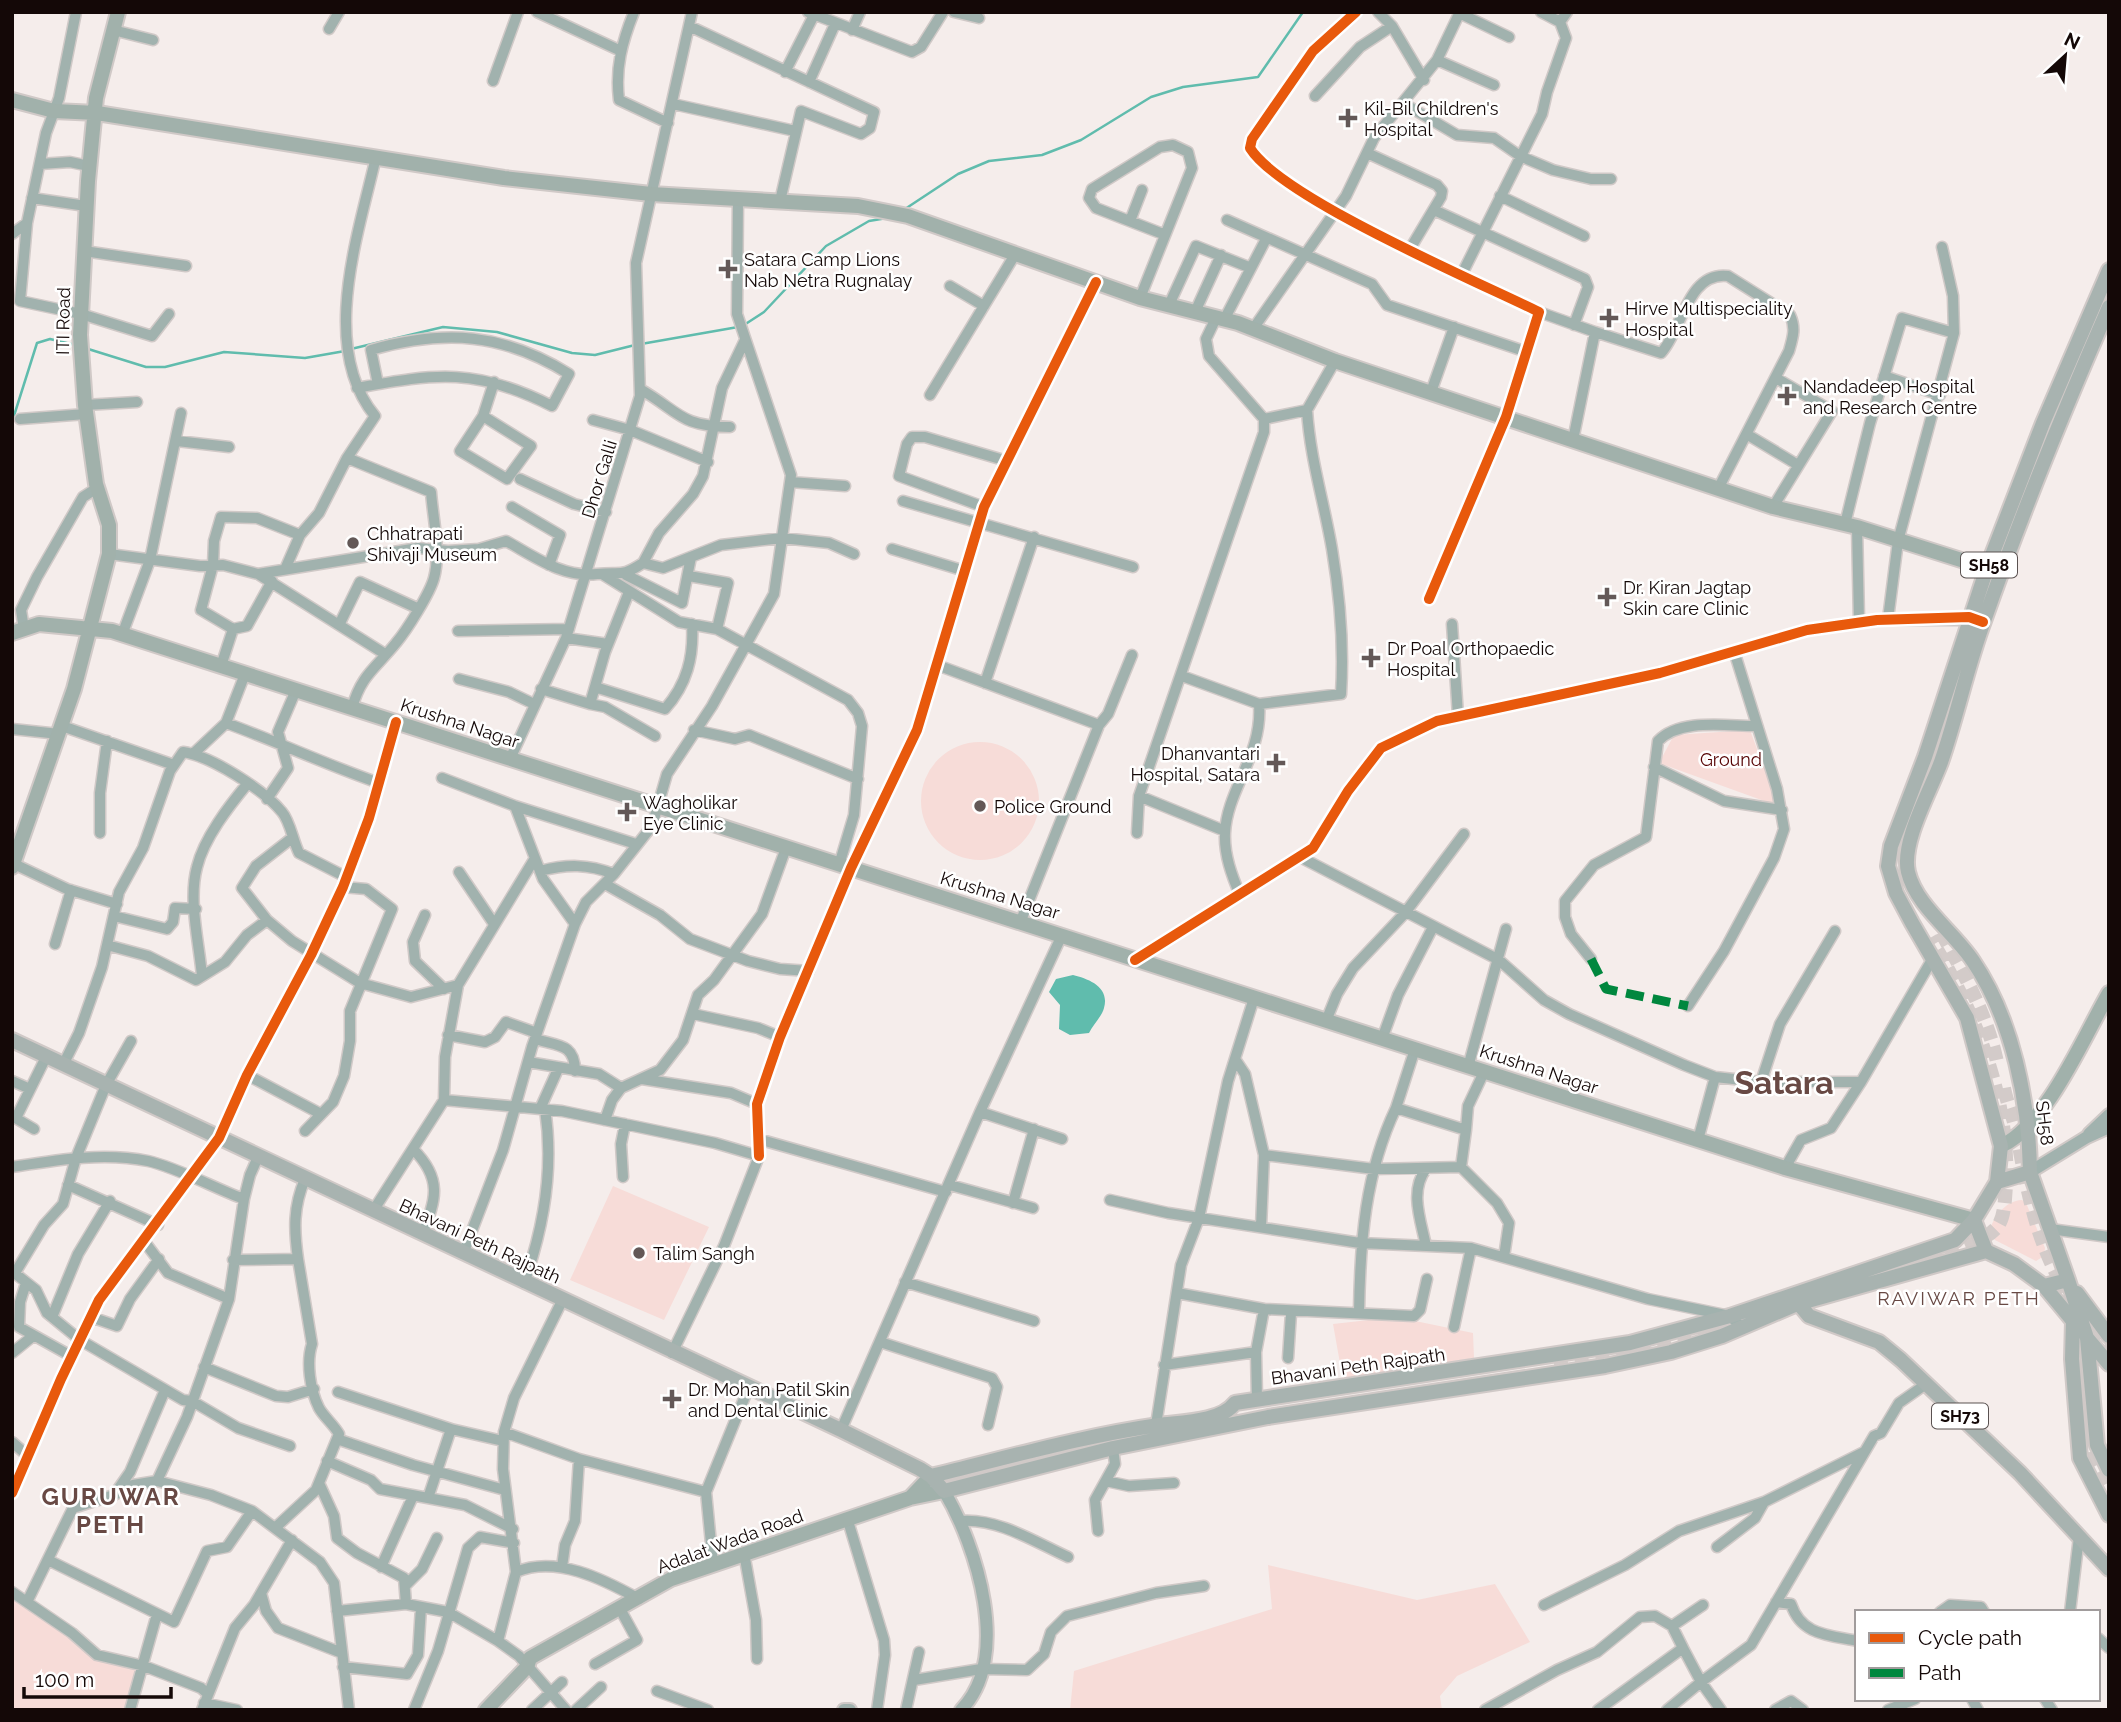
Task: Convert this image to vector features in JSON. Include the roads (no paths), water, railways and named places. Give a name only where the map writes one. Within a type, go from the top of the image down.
[{"type":"main road","name":"ITI Road","points":[[13,864],[61,730],[91,629],[109,554],[109,526],[97,488],[86,410],[80,335],[86,206],[97,113],[96,99],[118,12]]},
{"type":"main road","points":[[12,100],[54,111],[97,113],[504,178],[651,194],[858,206],[908,216],[1140,298],[1253,329],[1335,361],[1773,507],[1851,526],[2002,573]]},
{"type":"main road","name":"SH58","points":[[2087,1338],[2030,1172],[2029,1123],[2014,1060],[1987,982],[1953,934],[1929,909],[1909,877],[1906,863],[1908,848],[1941,762],[1987,568],[2043,423],[2109,270]]},
{"type":"main road","name":"SH58","points":[[1997,1182],[2001,1146],[1968,1017],[1896,893],[1888,866],[1891,846],[1976,620],[2002,573],[2057,428],[2109,307]]},
{"type":"main road","name":"Krushna Nagar","points":[[18,631],[38,624],[122,635],[1785,1168],[1974,1220]]},
{"type":"main road","points":[[1909,799],[1924,804]]},
{"type":"main road","points":[[1896,893],[1935,935],[1929,909]]},
{"type":"main road","points":[[2001,1146],[2029,1123],[2043,1106],[2109,993]]},
{"type":"main road","name":"Bhavani Peth Rajpath","points":[[12,1040],[748,1389],[842,1430],[931,1476],[944,1491]]},
{"type":"main road","points":[[910,1498],[1113,1448],[1268,1417],[1605,1366],[1671,1352],[1741,1328],[1795,1299],[1955,1240],[1974,1220],[1997,1182],[2030,1172]]},
{"type":"main road","points":[[1974,1220],[1986,1251]]},
{"type":"main road","points":[[1795,1299],[1986,1251],[2014,1264],[2044,1286],[2109,1364]]},
{"type":"main road","points":[[2044,1286],[2068,1280],[2109,1336]]},
{"type":"main road","name":"Bhavani Peth Rajpath","points":[[931,1476],[1229,1411],[1235,1404],[1512,1364],[1630,1343],[1795,1299]]},
{"type":"main road","name":"SH73","points":[[1795,1299],[1809,1316],[1825,1325],[1879,1342],[2020,1473],[2109,1569]]},
{"type":"main road","points":[[2073,1321],[2072,1359],[2080,1458],[2109,1516]]},
{"type":"main road","points":[[2087,1338],[2097,1445],[2109,1470]]},
{"type":"main road","points":[[1229,1411],[1257,1411],[1554,1364]]},
{"type":"main road","name":"Adalat Wada Road","points":[[486,1710],[527,1667],[530,1658],[619,1607],[639,1600],[671,1579],[910,1498],[931,1476]]},
{"type":"street","points":[[76,12],[27,223],[20,301],[81,314],[152,336],[169,314]]},
{"type":"street","points":[[329,29],[339,12]]},
{"type":"street","points":[[493,80],[518,12]]},
{"type":"street","points":[[537,12],[621,51]]},
{"type":"street","points":[[634,12],[616,76],[619,100],[668,123]]},
{"type":"street","name":"Dhor Galli","points":[[510,759],[568,633],[606,512],[640,389],[636,263],[692,12]]},
{"type":"street","points":[[852,30],[860,12]]},
{"type":"street","points":[[785,72],[811,14],[912,52],[921,47],[943,12]]},
{"type":"street","points":[[954,12],[979,18]]},
{"type":"street","points":[[1356,12],[1327,35],[1313,51],[1252,139],[1250,148],[1255,157],[1334,211],[1539,312],[1661,353],[1695,293],[1717,275],[1728,276],[1782,308],[1794,324],[1789,351],[1718,489]]},
{"type":"street","points":[[1378,12],[1392,26],[1423,80]]},
{"type":"street","points":[[1462,274],[1542,114],[1550,81],[1564,47],[1566,38],[1560,22],[1541,12]]},
{"type":"street","points":[[1560,22],[1567,12]]},
{"type":"street","points":[[1253,329],[1346,195],[1374,138],[1437,60],[1460,13],[1509,37]]},
{"type":"street","points":[[809,82],[835,24]]},
{"type":"street","points":[[689,26],[785,72],[869,107],[874,116],[870,128],[861,134],[802,110],[780,201]]},
{"type":"street","points":[[1315,96],[1360,47],[1392,26]]},
{"type":"street","points":[[113,30],[153,40]]},
{"type":"street","points":[[1437,60],[1494,85]]},
{"type":"street","points":[[1404,103],[1457,135],[1494,138],[1520,156],[1572,176],[1611,180]]},
{"type":"street","points":[[673,104],[795,131]]},
{"type":"street","points":[[1140,298],[1163,234],[1192,168],[1191,155],[1178,146],[1160,147],[1092,189],[1089,198],[1096,208],[1163,234]]},
{"type":"street","points":[[1367,153],[1437,185],[1442,191],[1434,210],[1410,249]]},
{"type":"street","points":[[286,567],[300,535],[319,513],[347,458],[375,416],[360,398],[347,354],[346,340],[352,262],[376,157]]},
{"type":"street","points":[[40,164],[70,162],[89,166]]},
{"type":"street","points":[[1130,221],[1142,190]]},
{"type":"street","points":[[1500,196],[1584,236]]},
{"type":"street","points":[[32,198],[86,206]]},
{"type":"street","points":[[463,1254],[484,1204],[536,1036],[575,924],[586,902],[614,874],[652,826],[667,775],[712,706],[774,594],[791,475],[737,314],[738,198]]},
{"type":"street","points":[[1434,210],[1482,233],[1578,272],[1588,287],[1574,325]]},
{"type":"street","points":[[1227,220],[1303,256],[1372,284],[1387,305],[1527,352]]},
{"type":"street","points":[[12,234],[27,223]]},
{"type":"street","points":[[1137,833],[1139,796],[1264,432],[1264,419],[1209,356],[1206,339],[1266,239]]},
{"type":"street","points":[[1169,305],[1194,248],[1200,246],[1251,268]]},
{"type":"street","points":[[1888,619],[1898,541],[1940,394],[1954,333],[1954,296],[1941,247]]},
{"type":"street","points":[[84,251],[186,266]]},
{"type":"street","points":[[930,396],[1016,253]]},
{"type":"street","points":[[1195,312],[1221,255]]},
{"type":"street","points":[[845,866],[917,730],[984,507],[1096,282]]},
{"type":"street","points":[[950,286],[984,306]]},
{"type":"street","points":[[1429,599],[1506,417],[1539,312]]},
{"type":"street","points":[[1859,621],[1851,526],[1884,376],[1902,318],[1954,333]]},
{"type":"street","points":[[1431,393],[1454,327]]},
{"type":"street","points":[[1573,440],[1595,332]]},
{"type":"street","points":[[357,388],[431,375],[494,382],[552,406],[569,374],[547,360],[505,343],[438,336],[371,350],[378,384]]},
{"type":"street","points":[[626,575],[643,563],[659,533],[693,494],[708,462],[722,388],[745,340]]},
{"type":"street","points":[[1182,676],[1259,704],[1341,694],[1343,655],[1332,551],[1309,442],[1307,411],[1335,361]]},
{"type":"street","points":[[1884,376],[1940,394]]},
{"type":"street","points":[[1773,507],[1832,411],[1776,378]]},
{"type":"street","points":[[483,416],[531,446],[507,479],[460,452],[483,416],[494,382]]},
{"type":"street","points":[[640,389],[664,402],[678,418],[714,427],[730,427]]},
{"type":"street","points":[[20,419],[137,402]]},
{"type":"street","points":[[1264,419],[1307,411]]},
{"type":"street","points":[[122,635],[150,560],[181,413]]},
{"type":"street","points":[[593,420],[630,430],[708,462]]},
{"type":"street","points":[[1748,435],[1798,465]]},
{"type":"street","points":[[984,507],[899,476],[907,444],[912,437],[925,437],[1007,461]]},
{"type":"street","points":[[177,441],[229,447]]},
{"type":"street","points":[[347,458],[431,492],[436,550],[434,579],[397,643],[358,688],[352,708]]},
{"type":"street","points":[[520,480],[574,504],[606,512]]},
{"type":"street","points":[[790,482],[845,486]]},
{"type":"street","points":[[18,631],[22,610],[37,578],[83,498],[97,488]]},
{"type":"street","points":[[903,501],[1133,567]]},
{"type":"street","points":[[512,507],[560,535],[550,565]]},
{"type":"street","points":[[272,581],[247,626],[233,629],[201,610],[213,565],[214,541],[221,517],[257,518],[300,535]]},
{"type":"street","points":[[985,683],[1034,537]]},
{"type":"street","points":[[643,563],[663,568],[721,545],[782,538],[817,541],[854,554]]},
{"type":"street","points":[[258,574],[286,567],[342,562],[418,548],[479,549],[506,541],[550,565],[585,576],[626,575],[682,603],[691,557]]},
{"type":"street","points":[[892,549],[965,571]]},
{"type":"street","points":[[109,554],[223,565],[258,574],[340,623],[385,654]]},
{"type":"street","points":[[602,574],[679,622],[717,629],[848,700],[858,713],[862,726],[854,815],[845,866],[809,971],[780,1037],[757,1104],[759,1156],[724,1246],[672,1353]]},
{"type":"street","points":[[689,576],[728,583],[717,629]]},
{"type":"street","points":[[340,623],[360,582],[417,608]]},
{"type":"street","points":[[590,704],[608,644],[629,592]]},
{"type":"street","points":[[1135,960],[1171,934],[1240,895],[1312,848],[1348,791],[1381,748],[1437,721],[1660,673],[1807,629],[1888,619],[1976,620]]},
{"type":"street","points":[[595,687],[665,709],[681,691],[693,647],[692,624]]},
{"type":"street","points":[[1452,624],[1458,716]]},
{"type":"street","points":[[221,666],[233,629]]},
{"type":"street","points":[[458,631],[568,633],[608,644]]},
{"type":"street","points":[[1688,1006],[1724,951],[1774,858],[1784,829],[1782,810],[1734,651]]},
{"type":"street","points":[[1020,923],[1099,725],[1108,714],[1132,655]]},
{"type":"street","points":[[937,666],[1099,725]]},
{"type":"street","points":[[193,754],[226,723],[245,674]]},
{"type":"street","points":[[459,679],[509,692],[534,704]]},
{"type":"street","points":[[541,689],[605,706],[655,736]]},
{"type":"street","points":[[267,799],[288,768],[278,732],[296,690]]},
{"type":"street","points":[[1240,895],[1230,870],[1224,831],[1258,737],[1259,704]]},
{"type":"street","points":[[12,1493],[71,1356],[99,1300],[158,1224],[219,1138],[247,1075],[312,955],[345,882],[379,783],[396,722]]},
{"type":"street","points":[[226,723],[281,743],[313,760],[379,783]]},
{"type":"street","points":[[1591,958],[1571,933],[1565,917],[1565,901],[1594,865],[1646,837],[1658,741],[1665,733],[1682,727],[1755,726]]},
{"type":"street","points":[[12,730],[61,730],[107,741],[174,765]]},
{"type":"street","points":[[694,730],[735,739],[749,735],[858,779]]},
{"type":"street","points":[[100,833],[100,793],[107,741]]},
{"type":"street","points":[[64,1065],[79,1033],[107,945],[119,892],[144,848],[174,765],[183,752],[193,754],[248,783],[284,813],[299,853],[345,882],[366,889],[392,909],[359,983],[350,1011],[350,1041],[344,1076],[333,1102],[305,1131]]},
{"type":"street","points":[[1654,767],[1724,801],[1782,810]]},
{"type":"street","points":[[442,778],[514,806],[636,845]]},
{"type":"street","points":[[202,976],[194,883],[202,854],[248,783]]},
{"type":"street","points":[[1139,796],[1224,831]]},
{"type":"street","points":[[514,806],[540,871],[575,924]]},
{"type":"street","points":[[1326,1021],[1337,993],[1353,968],[1405,913],[1464,834]]},
{"type":"street","points":[[292,838],[256,866],[242,888],[267,920],[312,955],[359,983],[411,997],[458,985]]},
{"type":"street","points":[[605,1120],[612,1100],[621,1088],[660,1070],[683,1040],[698,995],[733,956],[762,914],[786,848]]},
{"type":"street","points":[[1300,857],[1499,960],[1544,1000],[1569,1014],[1715,1077],[1761,1082],[1861,1082]]},
{"type":"street","points":[[373,1211],[444,1100],[444,1057],[458,985],[534,858]]},
{"type":"street","points":[[13,864],[71,890],[117,904]]},
{"type":"street","points":[[540,871],[561,865],[591,865],[614,874]]},
{"type":"street","points":[[459,872],[495,924]]},
{"type":"street","points":[[605,884],[660,915],[690,939],[733,956],[780,969],[809,971]]},
{"type":"street","points":[[55,944],[71,890]]},
{"type":"street","points":[[114,916],[167,929],[173,922],[175,908],[196,909]]},
{"type":"street","points":[[425,915],[413,943],[415,961],[444,989]]},
{"type":"street","points":[[107,945],[148,956],[196,980],[225,962],[247,935],[267,920]]},
{"type":"street","points":[[1382,1039],[1398,995],[1433,927]]},
{"type":"street","points":[[1468,1067],[1506,929]]},
{"type":"street","points":[[1761,1082],[1780,1024],[1835,931]]},
{"type":"street","points":[[842,1430],[980,1112],[1062,935]]},
{"type":"street","points":[[1785,1168],[1801,1140],[1831,1128],[1933,958]]},
{"type":"street","points":[[1156,1425],[1181,1265],[1199,1218],[1235,1059],[1254,998]]},
{"type":"street","points":[[693,1014],[758,1028],[780,1037]]},
{"type":"street","points":[[449,1035],[485,1042],[495,1037],[506,1022],[570,1050],[575,1058],[575,1071]]},
{"type":"street","points":[[131,1041],[106,1085],[76,1158],[63,1204],[44,1225],[14,1272],[36,1290],[52,1317],[80,1340],[165,1390],[192,1401],[239,1428],[290,1446]]},
{"type":"street","points":[[1359,1313],[1360,1243],[1374,1169],[1381,1140],[1396,1108],[1415,1049]]},
{"type":"street","points":[[34,1129],[14,1117],[46,1057]]},
{"type":"street","points":[[1235,1059],[1245,1074],[1264,1154],[1261,1227]]},
{"type":"street","points":[[528,1062],[598,1074],[621,1088]]},
{"type":"street","points":[[524,1283],[543,1221],[550,1145],[542,1109],[558,1069]]},
{"type":"street","points":[[1461,1167],[1468,1106],[1484,1072]]},
{"type":"street","points":[[247,1075],[321,1114]]},
{"type":"street","points":[[1698,1140],[1715,1077]]},
{"type":"street","points":[[642,1079],[731,1093],[757,1104]]},
{"type":"street","points":[[12,1081],[30,1089]]},
{"type":"street","points":[[444,1100],[542,1109],[605,1120],[759,1156]]},
{"type":"street","points":[[1396,1108],[1466,1130]]},
{"type":"street","points":[[980,1112],[1062,1139]]},
{"type":"street","points":[[2087,1137],[2109,1115]]},
{"type":"street","points":[[624,1177],[621,1144],[625,1124]]},
{"type":"street","points":[[2030,1172],[2087,1137],[2109,1127]]},
{"type":"street","points":[[1013,1203],[1034,1129]]},
{"type":"street","points":[[758,1139],[948,1189],[1033,1208]]},
{"type":"street","points":[[413,1149],[432,1171],[435,1183],[429,1217],[422,1234]]},
{"type":"street","points":[[1264,1154],[1374,1169],[1461,1167],[1497,1203],[1508,1223],[1504,1257]]},
{"type":"street","points":[[12,1167],[76,1158],[108,1157],[150,1161],[244,1199]]},
{"type":"street","points":[[157,1481],[192,1401],[229,1299],[244,1199],[258,1157]]},
{"type":"street","points":[[1426,1169],[1419,1177],[1416,1194],[1426,1245]]},
{"type":"street","points":[[275,1528],[316,1490],[339,1434],[320,1409],[308,1357],[312,1344],[293,1225],[305,1179]]},
{"type":"street","points":[[68,1185],[158,1224]]},
{"type":"street","points":[[1110,1200],[1199,1218],[1360,1243],[1471,1248],[1648,1299],[1730,1316],[1741,1328]]},
{"type":"street","points":[[52,1317],[78,1254],[110,1201]]},
{"type":"street","points":[[2050,1229],[2109,1237]]},
{"type":"street","points":[[144,1241],[168,1273],[229,1299]]},
{"type":"street","points":[[1454,1327],[1471,1248]]},
{"type":"street","points":[[90,1317],[117,1326],[130,1299],[159,1259]]},
{"type":"street","points":[[233,1260],[298,1259]]},
{"type":"street","points":[[1177,1293],[1264,1310],[1415,1316],[1420,1310],[1427,1279]]},
{"type":"street","points":[[905,1282],[1034,1321]]},
{"type":"street","points":[[26,1283],[20,1302],[19,1326],[71,1356]]},
{"type":"street","points":[[498,1641],[516,1572],[513,1529],[505,1490],[504,1436],[514,1398],[562,1301]]},
{"type":"street","points":[[1257,1400],[1256,1352],[1264,1310]]},
{"type":"street","points":[[1288,1358],[1291,1312]]},
{"type":"street","points":[[12,1353],[33,1336]]},
{"type":"street","points":[[880,1342],[992,1378],[997,1387],[988,1425]]},
{"type":"street","points":[[1164,1365],[1256,1352]]},
{"type":"street","points":[[204,1367],[276,1396],[288,1397],[314,1389]]},
{"type":"street","points":[[1667,1710],[1751,1645],[1864,1452],[1899,1403],[1926,1384]]},
{"type":"street","points":[[713,1564],[706,1492],[748,1389]]},
{"type":"street","points":[[114,1495],[130,1472],[165,1390]]},
{"type":"street","points":[[338,1392],[452,1429],[504,1436],[579,1459],[706,1492]]},
{"type":"street","points":[[428,1498],[452,1429]]},
{"type":"street","points":[[337,1439],[505,1490]]},
{"type":"street","points":[[12,1442],[28,1456]]},
{"type":"street","points":[[1098,1531],[1095,1500],[1115,1464],[1113,1448]]},
{"type":"street","points":[[1544,1605],[1625,1565],[1679,1531],[1764,1502],[1864,1452]]},
{"type":"street","points":[[562,1567],[565,1545],[575,1521],[579,1459]]},
{"type":"street","points":[[327,1461],[371,1480],[380,1489],[465,1505],[513,1529]]},
{"type":"street","points":[[28,1600],[73,1508],[114,1495],[133,1485],[157,1481],[211,1495],[252,1511],[320,1562],[327,1572],[334,1583],[349,1710]]},
{"type":"street","points":[[1106,1481],[1129,1486],[1174,1483]]},
{"type":"street","points":[[318,1483],[334,1516],[337,1538],[404,1578],[406,1604]]},
{"type":"street","points":[[944,1491],[961,1521],[975,1564],[984,1605],[987,1651],[972,1699],[961,1710]]},
{"type":"street","points":[[382,1567],[414,1496]]},
{"type":"street","points":[[1717,1547],[1755,1518],[1764,1502]]},
{"type":"street","points":[[48,1560],[174,1622],[207,1551],[227,1547],[252,1511]]},
{"type":"street","points":[[961,1521],[975,1520],[1011,1531],[1068,1557]]},
{"type":"street","points":[[848,1521],[884,1640],[885,1656],[877,1710]]},
{"type":"street","points":[[414,1710],[438,1651],[468,1548],[480,1537],[514,1544]]},
{"type":"street","points":[[2071,1610],[2079,1537]]},
{"type":"street","points":[[405,1586],[422,1569],[437,1538]]},
{"type":"street","points":[[205,1702],[235,1629],[261,1593],[292,1540]]},
{"type":"street","points":[[744,1553],[754,1609],[757,1659]]},
{"type":"street","points":[[516,1572],[534,1564],[562,1567],[639,1600]]},
{"type":"street","points":[[914,1680],[981,1669],[1027,1670],[1044,1654],[1051,1632],[1067,1616],[1156,1593],[1204,1586]]},
{"type":"street","points":[[12,1592],[28,1600],[97,1655],[144,1666],[201,1688],[205,1702]]},
{"type":"street","points":[[261,1593],[267,1611],[278,1628],[342,1653]]},
{"type":"street","points":[[1776,1602],[1791,1604],[1796,1620],[1815,1632],[1855,1641]]},
{"type":"street","points":[[337,1611],[406,1604],[449,1612],[519,1656],[566,1710]]},
{"type":"street","points":[[1672,1626],[1703,1605]]},
{"type":"street","points":[[1943,1610],[1950,1605],[1980,1607],[1982,1610]]},
{"type":"street","points":[[343,1667],[407,1674],[418,1655],[421,1607]]},
{"type":"street","points":[[595,1664],[637,1640],[619,1607]]},
{"type":"street","points":[[130,1710],[157,1614]]},
{"type":"street","points":[[1485,1710],[1557,1670],[1597,1652],[1640,1617],[1655,1616],[1672,1626],[1701,1682],[1721,1710]]},
{"type":"street","points":[[1598,1710],[1683,1648]]},
{"type":"street","points":[[906,1710],[919,1652]]},
{"type":"street","points":[[532,1710],[562,1682]]},
{"type":"street","points":[[576,1710],[601,1686]]},
{"type":"street","points":[[657,1691],[708,1710]]},
{"type":"street","points":[[1888,1710],[1910,1701]]},
{"type":"street","points":[[205,1702],[237,1710]]},
{"type":"street","points":[[1775,1710],[1791,1702],[1803,1710]]},
{"type":"street","points":[[844,1710],[850,1710]]},
{"type":"waterway","points":[[905,209],[958,174],[989,161],[1042,155],[1081,140],[1151,97],[1183,87],[1258,77],[1303,12]]},
{"type":"waterway","points":[[744,325],[764,312],[826,246],[869,221],[887,218]]},
{"type":"waterway","points":[[351,349],[443,327],[497,332],[572,353],[595,355],[635,345]]},
{"type":"waterway","points":[[641,344],[738,327]]},
{"type":"waterway","points":[[12,422],[37,343],[50,339],[75,345]]},
{"type":"waterway","points":[[85,348],[146,367],[165,367],[224,352],[305,358],[345,351]]},
{"type":"tunnel","points":[[1941,932],[1981,1011],[1997,1062]]},
{"type":"tunnel","points":[[1885,1271],[1946,1254],[1977,1242],[1998,1226],[2004,1206],[2006,1152],[1996,1088],[1975,1025],[1930,938]]},
{"type":"tunnel","points":[[2004,1088],[2039,1233],[2066,1291]]},
{"type":"tunnel","points":[[2078,1312],[2109,1349]]},
{"type":"tunnel","points":[[1554,1364],[1624,1353],[1747,1320]]},
{"type":"tunnel","points":[[2088,1410],[2093,1455],[2109,1485]]},
{"type":"place","name":"Kil-Bil Children's Hospital","points":[[1348,118]]},
{"type":"place","name":"Satara Camp Lions Nab Netra Rugnalay","points":[[728,269]]},
{"type":"place","name":"Hirve Multispeciality Hospital","points":[[1609,318]]},
{"type":"place","name":"Nandadeep Hospital and Research Centre","points":[[1787,396]]},
{"type":"place","name":"Chhatrapati Shivaji Museum","points":[[353,543]]},
{"type":"place","name":"Dr. Kiran Jagtap Skin care Clinic","points":[[1607,597]]},
{"type":"place","name":"Dr Poal Orthopaedic Hospital","points":[[1371,658]]},
{"type":"place","name":"Dhanvantari Hospital, Satara","points":[[1276,763]]},
{"type":"place","name":"Police Ground","points":[[980,806]]},
{"type":"place","name":"Wagholikar Eye Clinic","points":[[627,812]]},
{"type":"place","name":"Talim Sangh","points":[[639,1253]]},
{"type":"place","name":"Dr. Mohan Patil Skin and Dental Clinic","points":[[672,1399]]},
{"type":"district","name":"Satara","points":[[1784,1082]]},
{"type":"district","name":"RAVIWAR PETH","points":[[1959,1298]]},
{"type":"district","name":"GURUWAR PETH","points":[[111,1510]]},
{"type":"park label","name":"Ground","points":[[1731,759]]}]
